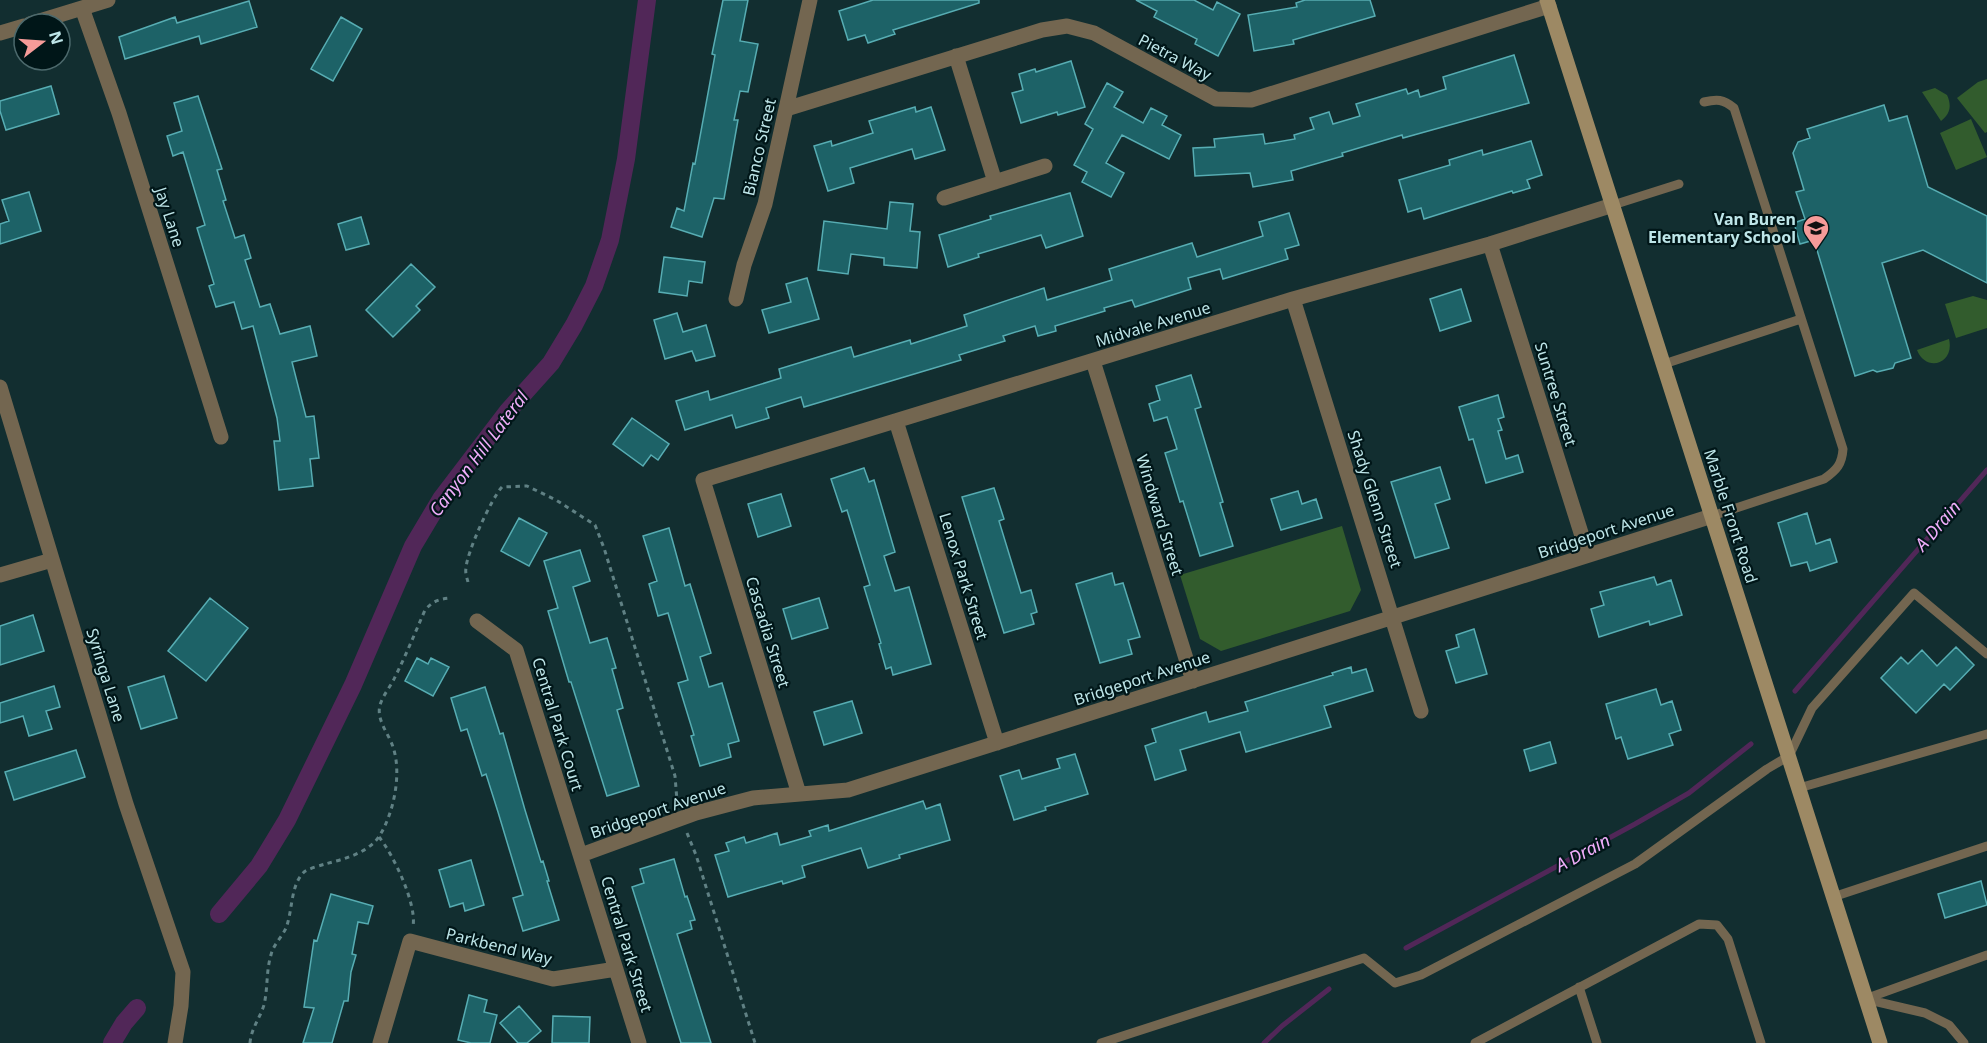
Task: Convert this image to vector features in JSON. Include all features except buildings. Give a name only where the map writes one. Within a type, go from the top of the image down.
[{"type":"street","points":[[69,12],[108,0]]},
{"type":"street","name":"Bianco Street","points":[[736,299],[744,265],[765,204],[810,0]]},
{"type":"street","name":"Pietra Way","points":[[786,109],[1042,30],[1067,26],[1094,33],[1216,99],[1251,100],[1548,3]]},
{"type":"street","name":"Marble Front Road","points":[[1548,3],[1880,1043]]},
{"type":"street","name":"Jay Lane","points":[[82,8],[119,113],[221,437]]},
{"type":"street","points":[[956,56],[995,182]]},
{"type":"street","points":[[944,198],[1045,166]]},
{"type":"street","name":"Midvale Avenue","points":[[703,480],[1293,299],[1490,244],[1613,205]]},
{"type":"street","name":"Suntree Street","points":[[1490,244],[1587,555]]},
{"type":"street","name":"Shady Glenn Street","points":[[1293,299],[1422,711]]},
{"type":"street","name":"Windward Street","points":[[1093,361],[1193,681]]},
{"type":"street","name":"Syringa Lane","points":[[0,387],[126,804],[183,972],[181,1006],[175,1043]]},
{"type":"street","name":"Lenox Park Street","points":[[897,421],[998,743]]},
{"type":"street","name":"Cascadia Street","points":[[703,480],[799,794]]},
{"type":"street","name":"Bridgeport Avenue","points":[[581,855],[696,813],[753,798],[848,790],[1712,516]]},
{"type":"street","points":[[0,575],[52,560]]},
{"type":"street","name":"Central Park Court","points":[[477,621],[516,650],[581,855]]},
{"type":"street","name":"Central Park Street","points":[[581,855],[639,1043]]},
{"type":"street","points":[[380,1043],[410,941]]},
{"type":"street","name":"Parkbend Way","points":[[410,941],[553,979],[616,969]]},
{"type":"lane","points":[[1704,102],[1716,99],[1726,101],[1734,108],[1844,449],[1842,461],[1836,471],[1824,478],[1712,516]]},
{"type":"lane","points":[[1613,205],[1679,184]]},
{"type":"lane","points":[[1664,364],[1801,319]]},
{"type":"lane","points":[[1101,1043],[1364,958],[1395,983],[1421,975],[1635,864],[1767,769],[1789,756],[1812,708],[1914,593],[1987,654]]},
{"type":"lane","points":[[1799,788],[1987,734]]},
{"type":"lane","points":[[1833,897],[1987,846]]},
{"type":"lane","points":[[1475,1043],[1699,924],[1717,925],[1728,939],[1761,1043]]},
{"type":"lane","points":[[1865,999],[1987,955]]},
{"type":"lane","points":[[1579,987],[1597,1043]]},
{"type":"lane","points":[[1865,999],[1925,1013],[1949,1025],[1964,1043]]},
{"type":"path","points":[[468,582],[465,569],[470,554],[494,496],[502,488],[527,486],[556,500],[595,525],[675,776],[677,801]]},
{"type":"path","points":[[250,1043],[263,1007],[271,955],[286,927],[293,892],[300,879],[305,872],[313,868],[349,858],[367,848],[379,837],[386,823],[398,780],[397,761],[393,746],[380,719],[380,705],[394,680],[425,610],[441,598],[450,598]]},
{"type":"path","points":[[687,833],[755,1043]]},
{"type":"path","points":[[379,837],[390,851],[409,900],[414,919],[410,941]]},
{"type":"green space","points":[[1987,79],[1987,132],[1985,133],[1957,98],[1978,82]]},
{"type":"green space","points":[[1935,88],[1947,95],[1950,106],[1948,113],[1941,121],[1922,92]]},
{"type":"green space","points":[[1971,119],[1987,157],[1956,170],[1940,133]]},
{"type":"green space","points":[[1973,296],[1987,300],[1987,328],[1956,338],[1945,304]]},
{"type":"green space","points":[[1949,339],[1948,354],[1944,360],[1939,362],[1927,362],[1917,350]]},
{"type":"green space","points":[[1342,526],[1361,590],[1350,611],[1221,651],[1200,639],[1180,575]]},
{"type":"waterway","name":"Canyon Hill Lateral","points":[[219,914],[259,866],[287,820],[353,685],[413,546],[441,499],[508,411],[551,363],[594,286],[610,240],[626,159],[647,0]]},
{"type":"waterway","name":"A Drain","points":[[1795,691],[1987,470]]},
{"type":"waterway","name":"A Drain","points":[[1406,948],[1689,793],[1751,744]]},
{"type":"waterway","name":"A Drain","points":[[1264,1043],[1329,989]]},
{"type":"waterway","name":"Canyon Hill Lateral","points":[[112,1043],[124,1023],[137,1008]]},
{"type":"place","name":"Van Buren Elementary School","points":[[1816,251]]}]
